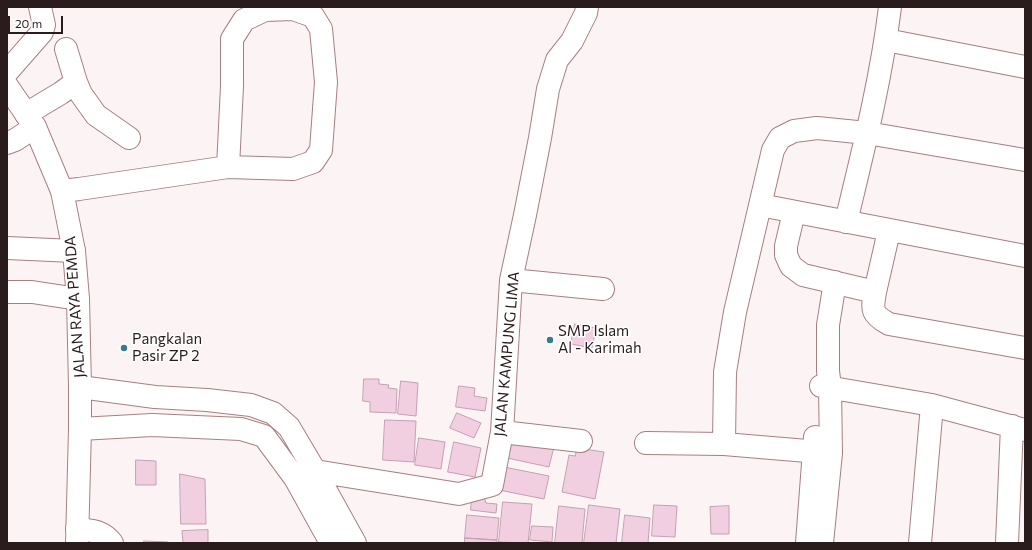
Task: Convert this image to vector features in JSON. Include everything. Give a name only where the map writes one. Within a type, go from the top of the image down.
[{"type":"street","points":[[7,72],[42,32],[44,25],[40,7]]},
{"type":"street","name":"JALAN KAMPUNG LIMA","points":[[305,474],[459,494],[492,485],[502,432],[511,280],[540,138],[548,89],[557,60],[572,41],[586,13],[587,7]]},
{"type":"street","points":[[846,222],[867,133],[886,40],[890,7]]},
{"type":"street","points":[[62,191],[228,168],[294,169],[313,162],[321,150],[326,82],[320,29],[313,16],[293,9],[265,10],[244,20],[232,39],[232,86],[228,168]]},
{"type":"street","points":[[886,40],[1025,67]]},
{"type":"street","points":[[66,49],[81,94],[96,115],[130,138]]},
{"type":"street","points":[[7,143],[15,140],[30,121],[61,93],[76,82]]},
{"type":"street","name":"JALAN RAYA PEMDA","points":[[7,86],[30,121],[62,191],[74,251],[78,299],[80,387],[77,536]]},
{"type":"street","points":[[724,444],[725,372],[735,312],[772,150],[780,138],[794,131],[818,128],[867,133],[1025,160]]},
{"type":"street","points":[[760,205],[1025,256]]},
{"type":"street","points":[[794,212],[786,246],[786,255],[791,266],[803,275],[876,292]]},
{"type":"street","points":[[890,231],[873,304],[874,313],[880,319],[889,324],[1025,348]]},
{"type":"street","points":[[7,248],[74,251]]},
{"type":"street","points":[[511,280],[603,289]]},
{"type":"street","points":[[822,543],[822,453],[828,325],[835,282]]},
{"type":"street","points":[[7,292],[32,292],[78,299]]},
{"type":"street","points":[[826,382],[932,405],[1019,428],[1007,543]]},
{"type":"street","points":[[80,387],[155,397],[207,400],[251,405],[272,413],[289,427],[330,543]]},
{"type":"street","points":[[205,428],[207,400]]},
{"type":"street","points":[[920,543],[932,405]]},
{"type":"street","points":[[80,429],[152,425],[241,429],[264,436],[305,474],[354,543]]},
{"type":"street","points":[[502,432],[581,441]]},
{"type":"street","points":[[646,443],[724,444],[822,453]]},
{"type":"street","points":[[807,543],[822,453]]},
{"type":"street","points":[[77,536],[99,532],[108,537],[112,543]]},
{"type":"building","points":[[575,324],[596,328],[592,348],[571,344]]},
{"type":"building","points":[[364,379],[379,379],[379,384],[389,385],[388,388],[397,389],[396,413],[370,412],[370,402],[363,401]]},
{"type":"building","points":[[401,381],[418,383],[416,416],[398,414]]},
{"type":"building","points":[[459,386],[475,388],[474,396],[487,398],[485,411],[456,407]]},
{"type":"building","points":[[457,413],[481,423],[474,438],[450,428]]},
{"type":"building","points":[[385,420],[416,421],[414,462],[383,460]]},
{"type":"building","points":[[511,437],[554,447],[549,467],[507,458]]},
{"type":"building","points":[[419,438],[445,442],[441,469],[415,465]]},
{"type":"building","points":[[454,442],[481,448],[475,477],[448,472]]},
{"type":"building","points":[[577,448],[604,452],[595,499],[562,492],[569,455],[575,456]]},
{"type":"building","points":[[136,460],[156,461],[156,485],[136,485]]},
{"type":"building","points":[[504,467],[549,476],[544,499],[499,490]]},
{"type":"building","points":[[180,474],[205,479],[206,524],[181,524]]},
{"type":"building","points":[[472,495],[484,496],[486,503],[497,504],[496,513],[471,510]]},
{"type":"building","points":[[503,502],[532,504],[528,543],[499,542]]},
{"type":"building","points":[[589,505],[620,509],[616,543],[584,543]]},
{"type":"building","points":[[654,505],[677,506],[675,537],[652,536]]},
{"type":"building","points":[[559,506],[585,509],[582,543],[555,543]]},
{"type":"building","points":[[729,506],[729,534],[711,534],[710,507]]},
{"type":"building","points":[[467,515],[499,518],[497,540],[465,538]]},
{"type":"building","points":[[625,515],[650,518],[648,543],[622,543]]},
{"type":"building","points":[[532,526],[553,527],[552,542],[530,540]]},
{"type":"building","points":[[208,530],[208,543],[183,543],[182,531]]},
{"type":"building","points":[[465,538],[497,540],[497,543],[465,543]]},
{"type":"building","points":[[144,541],[168,542],[168,543],[144,543]]},
{"type":"place","name":"SMP Islam Al - Karimah","points":[[550,340]]},
{"type":"place","name":"Pangkalan Pasir ZP 2","points":[[124,348]]}]
